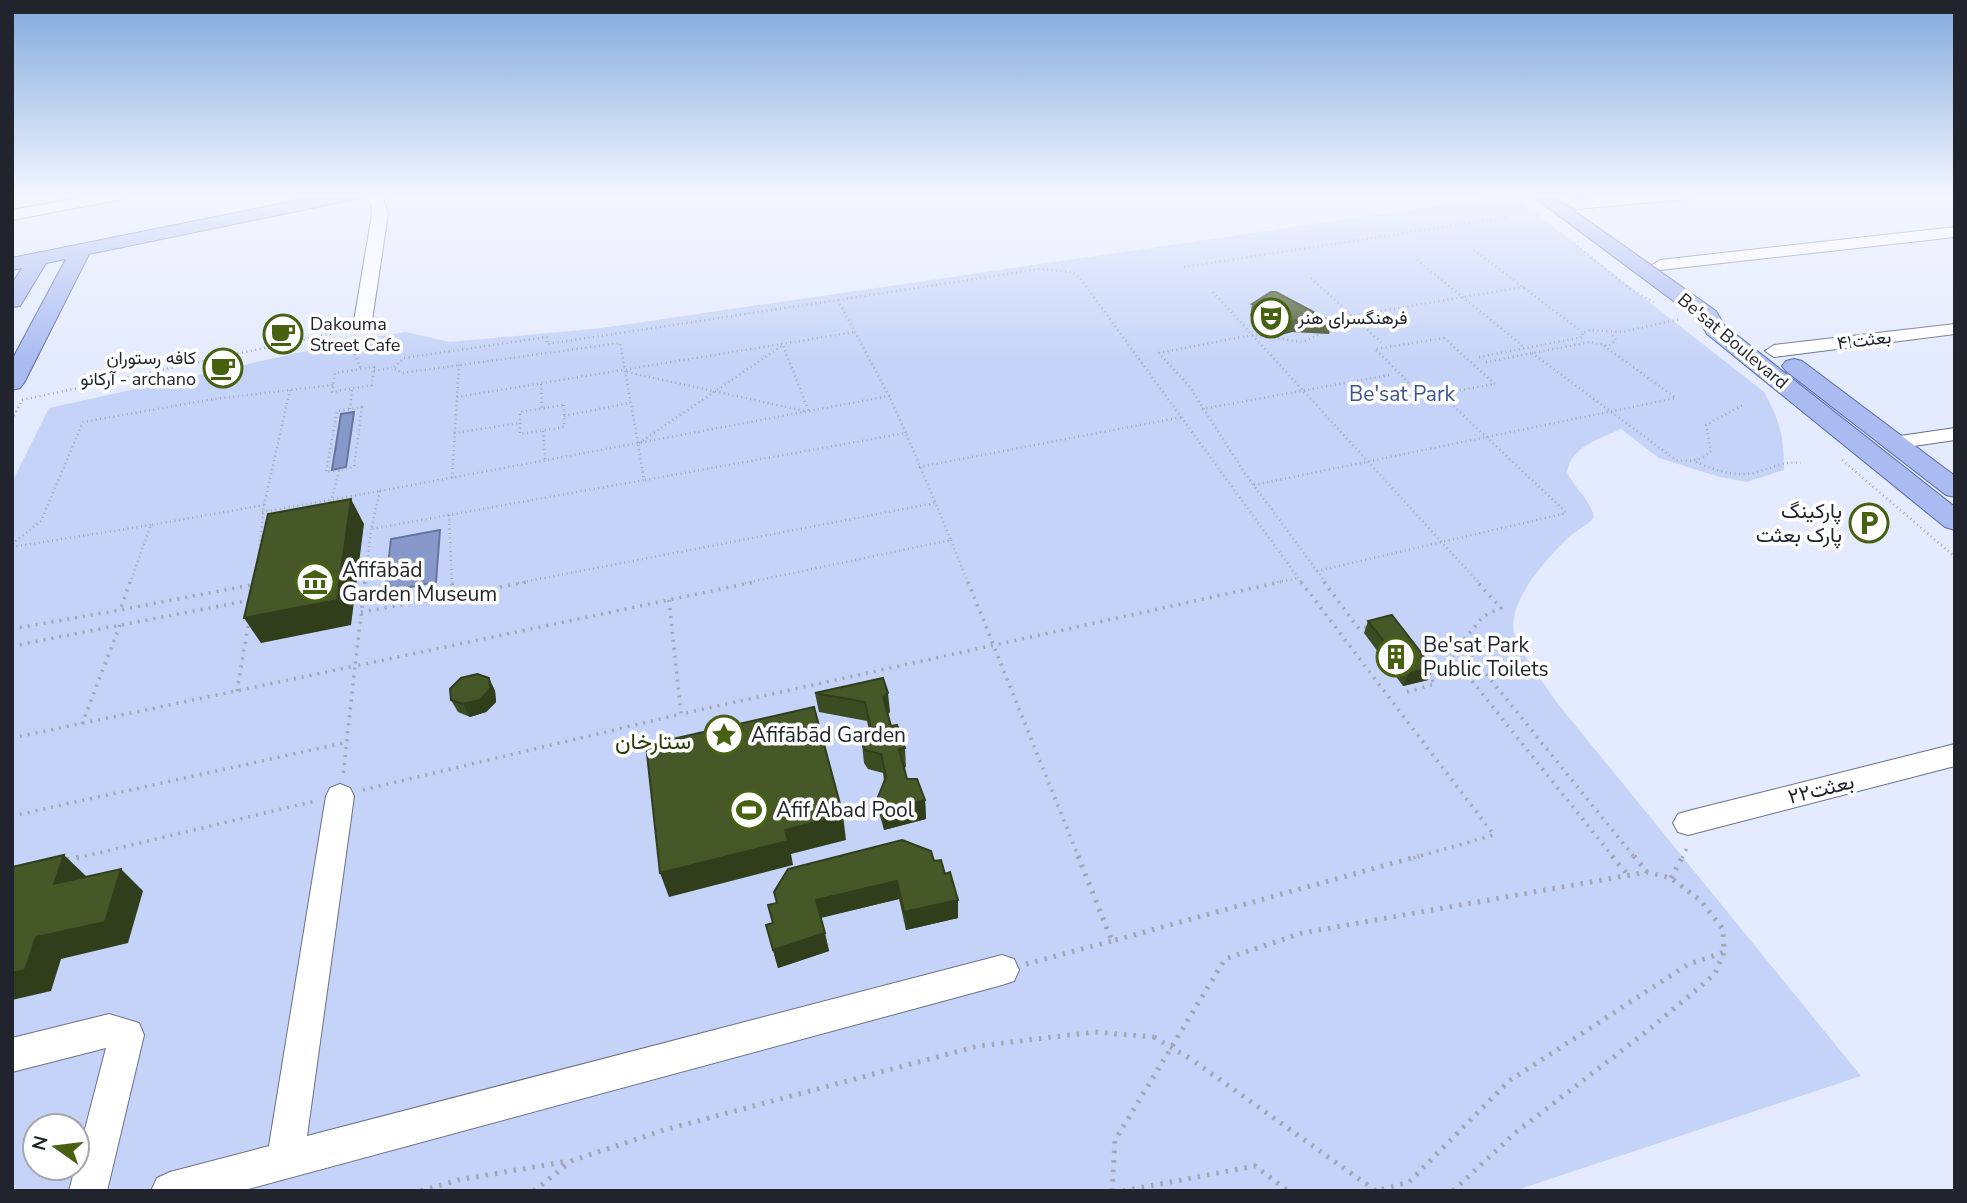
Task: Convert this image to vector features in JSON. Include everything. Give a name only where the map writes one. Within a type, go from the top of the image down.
[{"type":"main road","points":[[12,264],[80,250]]},
{"type":"main road","points":[[12,383],[36,342],[81,250]]},
{"type":"main road","name":"Be'sat Boulevard","points":[[1617,250],[1708,316],[1715,329],[1955,521]]},
{"type":"main road","name":"Be'sat Boulevard","points":[[1640,250],[1955,489]]},
{"type":"main road","points":[[12,301],[38,258]]},
{"type":"main road","points":[[12,346],[36,342]]},
{"type":"street","points":[[362,327],[374,250]]},
{"type":"street","points":[[1660,265],[1793,250]]},
{"type":"street","name":"بعثت۴۱","points":[[1774,351],[1955,329]]},
{"type":"street","points":[[1893,443],[1955,434]]},
{"type":"street","name":"بعثت۲۲","points":[[1688,823],[1955,755]]},
{"type":"street","points":[[285,1160],[340,796]]},
{"type":"street","points":[[170,1191],[1002,970]]},
{"type":"street","points":[[12,1055],[109,1031],[127,1035],[88,1191]]},
{"type":"path","points":[[1184,267],[1294,250]]},
{"type":"path","points":[[1474,250],[1582,332],[1597,329],[1615,338],[1615,343],[1603,346]]},
{"type":"path","points":[[1417,260],[1525,348]]},
{"type":"path","points":[[547,344],[1040,269],[1072,272],[1080,278],[1298,578],[1494,835],[1112,942],[1002,970]]},
{"type":"path","points":[[1311,278],[1381,342]]},
{"type":"path","points":[[1378,625],[1359,629],[1254,485],[1189,386],[1159,353],[1252,335],[1303,342],[1324,332],[1326,320],[1524,287]]},
{"type":"path","points":[[1213,292],[1501,608],[1484,617],[1461,643],[1447,650],[1415,657],[1436,684],[1407,692]]},
{"type":"path","points":[[838,300],[906,433],[1112,942]]},
{"type":"path","points":[[1611,334],[1708,316]]},
{"type":"path","points":[[12,402],[362,327]]},
{"type":"path","points":[[457,397],[855,332]]},
{"type":"path","points":[[1479,357],[1583,337],[1582,332]]},
{"type":"path","points":[[619,334],[644,480]]},
{"type":"path","points":[[374,371],[393,368],[404,358],[547,337],[547,352]]},
{"type":"path","points":[[1444,338],[1495,384],[1423,397],[1375,349],[1444,338]]},
{"type":"path","points":[[1254,485],[1676,398],[1603,346],[1590,342],[1486,362]]},
{"type":"path","points":[[393,368],[402,373],[620,343]]},
{"type":"path","points":[[637,444],[783,345]]},
{"type":"path","points":[[783,345],[809,412]]},
{"type":"path","points":[[353,350],[361,369]]},
{"type":"path","points":[[1532,353],[1667,456],[1676,460],[1696,462],[1718,470],[1748,475],[1782,460],[1801,463]]},
{"type":"path","points":[[452,478],[459,365]]},
{"type":"path","points":[[374,367],[372,385],[332,392],[335,373],[361,369],[374,367]]},
{"type":"path","points":[[625,371],[809,412]]},
{"type":"path","points":[[1202,409],[1389,375]]},
{"type":"path","points":[[541,384],[541,408]]},
{"type":"path","points":[[12,546],[41,521],[83,422],[214,399],[333,385]]},
{"type":"path","points":[[350,409],[352,388]]},
{"type":"path","points":[[237,691],[256,584],[262,512],[290,390]]},
{"type":"path","points":[[262,512],[889,397]]},
{"type":"path","points":[[1317,571],[1567,513],[1447,400]]},
{"type":"path","points":[[564,416],[631,403]]},
{"type":"path","points":[[564,405],[564,427],[520,434],[520,412],[541,408],[564,405]]},
{"type":"path","points":[[1696,462],[1711,451],[1706,425],[1743,405]]},
{"type":"path","points":[[362,407],[354,467],[339,470],[326,472],[337,411],[362,407]]},
{"type":"path","points":[[919,467],[1182,417]]},
{"type":"path","points":[[454,433],[520,423]]},
{"type":"path","points":[[543,430],[545,461]]},
{"type":"path","points":[[371,529],[906,433]]},
{"type":"path","points":[[327,513],[339,470]]},
{"type":"path","points":[[340,796],[371,529],[380,491]]},
{"type":"path","points":[[361,612],[935,503]]},
{"type":"path","points":[[12,546],[264,505]]},
{"type":"path","points":[[449,514],[453,596]]},
{"type":"path","points":[[120,610],[151,525]]},
{"type":"path","points":[[12,738],[951,540]]},
{"type":"path","points":[[65,860],[681,714],[1298,578]]},
{"type":"path","points":[[12,629],[256,584]]},
{"type":"path","points":[[12,646],[253,599]]},
{"type":"path","points":[[668,599],[681,714]]},
{"type":"path","points":[[82,724],[120,625]]},
{"type":"path","points":[[1461,643],[1647,872]]},
{"type":"path","points":[[1447,650],[1627,874]]},
{"type":"path","points":[[12,816],[348,742]]},
{"type":"path","points":[[1671,878],[1689,843],[1688,823]]},
{"type":"path","points":[[1112,1191],[1115,1139],[1225,959],[1302,933],[1627,874],[1647,872],[1671,878],[1701,901],[1723,929],[1724,952],[1715,974],[1651,1028],[1515,1133],[1453,1191]]},
{"type":"path","points":[[421,1191],[458,1180],[571,1161],[664,1130],[978,1046],[1095,1032],[1154,1037],[1191,1059],[1376,1191],[1409,1182],[1433,1161],[1509,1081],[1687,965],[1724,952]]},
{"type":"path","points":[[534,1191],[571,1161]]},
{"type":"path","points":[[1126,1190],[1255,1166],[1288,1191]]},
{"type":"green space","name":"Afifābād Garden","points":[[1135,250],[1583,250],[1764,392],[1782,438],[1784,470],[1746,482],[1720,477],[1659,458],[1621,429],[1588,444],[1574,456],[1567,472],[1594,517],[1549,557],[1529,584],[1515,612],[1513,626],[1516,639],[1558,704],[1861,1076],[1514,1191],[12,1191],[12,482],[49,408],[356,340],[406,332],[450,342],[602,328]]},
{"type":"shaded area","points":[[354,412],[346,467],[332,470],[341,414]]},
{"type":"shaded area","points":[[440,530],[436,582],[385,592],[391,539]]},
{"type":"building","points":[[1271,292],[1276,292],[1332,322],[1295,320],[1283,324],[1268,311],[1252,304]]},
{"type":"building","points":[[351,499],[337,600],[244,618],[268,514]]},
{"type":"building","points":[[1392,615],[1433,668],[1409,673],[1368,621]]},
{"type":"building","points":[[477,674],[489,678],[490,689],[480,700],[463,704],[451,700],[450,689],[461,678]]},
{"type":"building","points":[[883,678],[888,693],[883,697],[891,726],[897,725],[905,748],[899,749],[907,779],[917,779],[925,800],[882,811],[878,797],[886,777],[881,754],[865,750],[862,744],[864,735],[871,729],[865,702],[815,693]]},
{"type":"building","name":"Afif Abad Pool","points":[[814,707],[843,815],[785,830],[788,841],[660,873],[646,745]]},
{"type":"building","points":[[902,840],[931,851],[934,861],[941,860],[945,874],[950,872],[958,900],[904,912],[897,881],[816,900],[825,933],[773,950],[766,925],[773,923],[768,905],[777,903],[774,892],[788,869]]},
{"type":"building","points":[[64,855],[54,884],[121,869],[105,922],[36,937],[25,970],[12,973],[12,867]]},
{"type":"place","name":"فرهنگسرای هنر","points":[[1271,318]]},
{"type":"place","name":"Dakouma Street Cafe","points":[[283,334]]},
{"type":"place","name":"کافه رستوران آرکانو - archano","points":[[223,368]]},
{"type":"place","name":"پارکینگ پارک بعثت","points":[[1869,523]]},
{"type":"place","name":"Afifābād Garden Museum","points":[[315,582]]},
{"type":"place","name":"Be'sat Park Public Toilets","points":[[1396,657]]},
{"type":"place","name":"Afifābād Garden","points":[[724,735]]},
{"type":"place","name":"Afif Abad Pool","points":[[749,810]]},
{"type":"district","name":"ستارخان","points":[[653,741]]},
{"type":"park label","name":"Be'sat Park","points":[[1402,394]]}]
